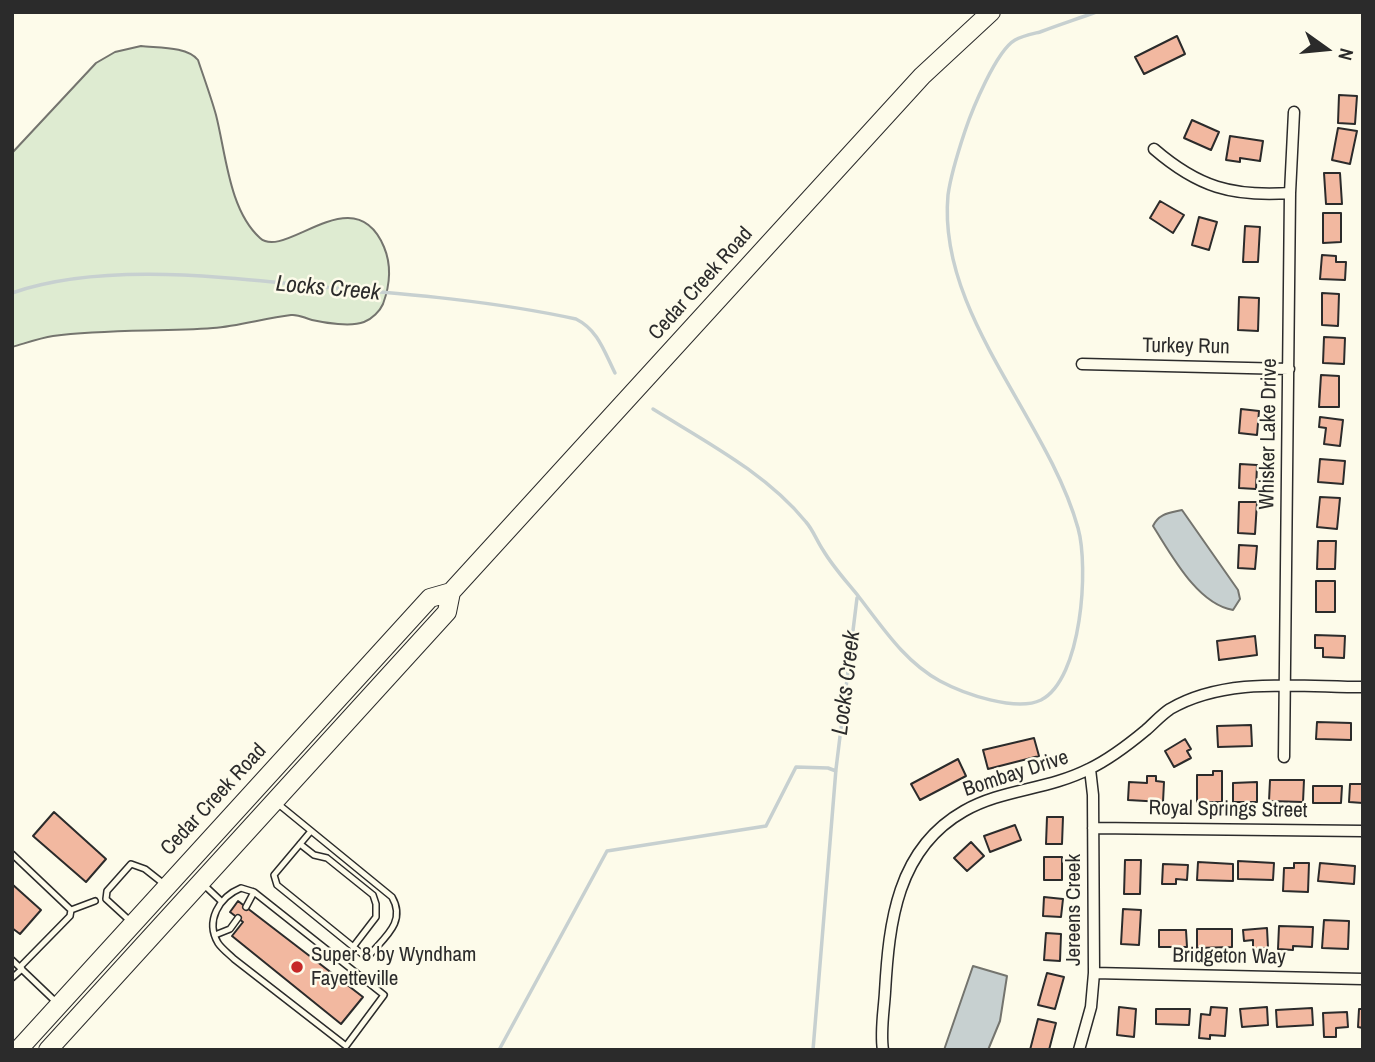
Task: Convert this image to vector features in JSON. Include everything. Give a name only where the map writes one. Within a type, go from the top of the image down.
[{"type":"main road","name":"Cedar Creek Road","points":[[48,1050],[447,612],[451,592],[922,76],[991,12]]},
{"type":"main road","name":"Cedar Creek Road","points":[[18,1050],[430,598],[451,592]]},
{"type":"main road","points":[[328,743],[330,727],[370,680],[373,674],[369,665]]},
{"type":"street","name":"Whisker Lake Drive","points":[[1284,757],[1290,193],[1294,112]]},
{"type":"street","points":[[1154,149],[1178,169],[1200,182],[1221,189],[1253,194],[1290,193]]},
{"type":"street","name":"Turkey Run","points":[[1082,363],[1289,369]]},
{"type":"street","name":"Bombay Drive","points":[[883,1050],[886,969],[893,913],[902,882],[921,849],[942,826],[963,811],[983,802],[1058,784],[1090,769],[1125,747],[1169,710],[1192,699],[1242,687],[1363,687]]},
{"type":"street","name":"Jereens Creek","points":[[1079,1050],[1091,1007],[1094,973],[1090,769]]},
{"type":"street","name":"Royal Springs Street","points":[[1093,828],[1363,831]]},
{"type":"street","name":"Bridgeton Way","points":[[1094,973],[1363,979]]},
{"type":"lane","points":[[275,801],[392,897],[398,908],[397,922],[367,958],[277,885],[274,875],[311,831]]},
{"type":"lane","points":[[300,844],[314,855],[327,858],[373,895],[376,916],[353,947]]},
{"type":"lane","points":[[12,854],[71,910]]},
{"type":"lane","points":[[133,925],[106,899],[107,891],[131,864],[139,865],[166,886]]},
{"type":"lane","points":[[201,883],[221,901]]},
{"type":"lane","points":[[241,888],[254,892],[384,995],[346,1046],[234,959],[219,944],[213,917],[221,901],[241,888]]},
{"type":"lane","points":[[246,907],[254,892]]},
{"type":"lane","points":[[71,910],[95,901]]},
{"type":"lane","points":[[12,978],[70,916],[71,910]]},
{"type":"lane","points":[[215,935],[229,929],[238,918]]},
{"type":"lane","points":[[12,960],[59,1005]]},
{"type":"green space","points":[[141,46],[179,50],[198,60],[216,115],[235,197],[241,212],[260,238],[271,242],[286,239],[338,219],[355,219],[371,227],[384,247],[389,268],[389,283],[383,304],[373,317],[364,322],[345,324],[291,315],[213,328],[53,336],[12,347],[12,153],[96,63],[115,52]]},
{"type":"shaded area","points":[[1182,510],[1238,590],[1240,599],[1233,610],[1220,606],[1197,588],[1153,526],[1162,516]]},
{"type":"shaded area","points":[[973,966],[1007,976],[1000,1021],[988,1050],[944,1050]]},
{"type":"building","points":[[1177,36],[1185,54],[1144,74],[1135,57]]},
{"type":"building","points":[[1339,95],[1357,96],[1355,124],[1338,123]]},
{"type":"building","points":[[1192,120],[1219,132],[1211,150],[1184,138]]},
{"type":"building","points":[[1338,128],[1357,131],[1350,164],[1332,160]]},
{"type":"building","points":[[1230,136],[1263,141],[1260,161],[1240,158],[1240,162],[1226,160]]},
{"type":"building","points":[[1324,173],[1340,173],[1342,204],[1326,204]]},
{"type":"building","points":[[1160,201],[1184,215],[1173,233],[1150,218]]},
{"type":"building","points":[[1323,213],[1341,213],[1341,242],[1323,243]]},
{"type":"building","points":[[1199,217],[1217,222],[1209,250],[1192,245]]},
{"type":"building","points":[[1245,226],[1260,227],[1258,262],[1243,262]]},
{"type":"building","points":[[1322,255],[1336,256],[1336,262],[1346,262],[1345,280],[1320,279]]},
{"type":"building","points":[[1322,293],[1339,294],[1338,326],[1322,325]]},
{"type":"building","points":[[1239,297],[1259,298],[1258,331],[1238,330]]},
{"type":"building","points":[[1324,337],[1345,338],[1344,364],[1323,363]]},
{"type":"building","points":[[1321,375],[1339,376],[1339,407],[1319,407]]},
{"type":"building","points":[[1241,409],[1259,411],[1257,435],[1239,433]]},
{"type":"building","points":[[1320,417],[1343,420],[1340,446],[1324,444],[1326,428],[1319,427]]},
{"type":"building","points":[[1320,459],[1345,461],[1343,484],[1318,482]]},
{"type":"building","points":[[1240,464],[1257,465],[1256,489],[1239,488]]},
{"type":"building","points":[[1320,497],[1340,498],[1337,529],[1317,527]]},
{"type":"building","points":[[1239,502],[1257,502],[1255,534],[1238,533]]},
{"type":"building","points":[[1318,541],[1336,541],[1335,569],[1317,569]]},
{"type":"building","points":[[1239,545],[1257,546],[1255,569],[1238,568]]},
{"type":"building","points":[[1316,581],[1335,581],[1335,612],[1316,612]]},
{"type":"building","points":[[1315,635],[1345,636],[1344,658],[1323,657],[1323,648],[1315,648]]},
{"type":"building","points":[[1255,636],[1257,655],[1219,660],[1217,641]]},
{"type":"building","points":[[1317,722],[1351,723],[1351,740],[1316,739]]},
{"type":"building","points":[[1251,725],[1252,746],[1218,747],[1217,726]]},
{"type":"building","points":[[1034,738],[1039,756],[988,769],[983,750]]},
{"type":"building","points":[[1185,739],[1191,749],[1187,751],[1191,758],[1174,767],[1165,751]]},
{"type":"building","points":[[958,759],[966,776],[920,800],[911,784]]},
{"type":"building","points":[[1213,771],[1222,771],[1222,802],[1197,802],[1197,775],[1213,775]]},
{"type":"building","points":[[1147,776],[1156,776],[1156,781],[1164,782],[1163,802],[1128,800],[1129,782],[1147,783]]},
{"type":"building","points":[[1270,780],[1304,780],[1303,802],[1269,801]]},
{"type":"building","points":[[1257,782],[1257,802],[1233,802],[1233,783]]},
{"type":"building","points":[[1350,784],[1363,784],[1363,803],[1349,802]]},
{"type":"building","points":[[1313,786],[1342,786],[1341,803],[1313,803]]},
{"type":"building","points":[[54,812],[106,859],[86,882],[33,836]]},
{"type":"building","points":[[1047,817],[1063,817],[1062,844],[1046,844]]},
{"type":"building","points":[[1015,825],[1021,840],[990,852],[984,836]]},
{"type":"building","points":[[971,842],[984,856],[967,871],[954,858]]},
{"type":"building","points":[[1044,857],[1062,857],[1062,880],[1044,880]]},
{"type":"building","points":[[1125,860],[1141,860],[1140,894],[1124,894]]},
{"type":"building","points":[[1238,861],[1274,863],[1273,880],[1238,879]]},
{"type":"building","points":[[1198,862],[1233,864],[1233,881],[1197,880]]},
{"type":"building","points":[[1294,863],[1309,863],[1308,892],[1283,891],[1284,868],[1294,868]]},
{"type":"building","points":[[1320,863],[1355,866],[1354,884],[1318,881]]},
{"type":"building","points":[[1163,864],[1188,865],[1187,880],[1176,879],[1176,884],[1162,884]]},
{"type":"building","points":[[12,884],[41,910],[20,934],[12,928]]},
{"type":"building","points":[[1044,897],[1063,899],[1061,917],[1043,916]]},
{"type":"building","name":"Super 8 by Wyndham Fayetteville","points":[[238,901],[363,997],[341,1024],[232,936],[243,922],[230,912]]},
{"type":"building","points":[[1123,909],[1141,910],[1139,945],[1121,944]]},
{"type":"building","points":[[1324,920],[1349,921],[1348,949],[1322,948]]},
{"type":"building","points":[[1279,926],[1313,927],[1312,947],[1293,946],[1293,950],[1278,949]]},
{"type":"building","points":[[1267,928],[1268,948],[1253,949],[1253,940],[1244,941],[1243,930]]},
{"type":"building","points":[[1197,929],[1232,929],[1232,947],[1197,948]]},
{"type":"building","points":[[1159,930],[1186,930],[1187,947],[1159,947]]},
{"type":"building","points":[[1046,933],[1061,934],[1060,961],[1044,960]]},
{"type":"building","points":[[1047,973],[1064,977],[1055,1009],[1038,1005]]},
{"type":"building","points":[[1119,1007],[1136,1009],[1134,1037],[1117,1035]]},
{"type":"building","points":[[1211,1007],[1227,1008],[1225,1036],[1210,1035],[1210,1039],[1199,1038],[1201,1014],[1210,1015]]},
{"type":"building","points":[[1267,1007],[1268,1025],[1242,1027],[1240,1009]]},
{"type":"building","points":[[1312,1008],[1313,1025],[1277,1027],[1276,1010]]},
{"type":"building","points":[[1156,1009],[1190,1009],[1189,1025],[1156,1024]]},
{"type":"building","points":[[1359,1009],[1363,1009],[1363,1028],[1358,1027]]},
{"type":"building","points":[[1347,1012],[1348,1027],[1336,1028],[1336,1037],[1324,1037],[1323,1013]]},
{"type":"building","points":[[1038,1019],[1056,1023],[1049,1050],[1030,1050]]},
{"type":"waterway","points":[[653,409],[754,473],[790,504],[886,632],[905,654],[927,673],[962,691],[1004,703],[1018,704],[1041,700],[1055,688],[1066,670],[1079,621],[1083,568],[1078,528],[1063,487],[976,323],[959,282],[949,239],[948,195],[955,163],[973,109],[993,68],[1008,46],[1021,37],[1096,12]]},
{"type":"waterway","name":"Locks Creek","points":[[12,293],[48,283],[86,277],[166,275],[419,295],[482,303],[576,319],[595,335],[615,373]]},
{"type":"waterway","name":"Locks Creek","points":[[813,1050],[836,769],[857,598]]},
{"type":"waterway","points":[[499,1050],[607,851],[766,826],[796,767],[828,768],[836,771]]},
{"type":"place","name":"Super 8 by Wyndham Fayetteville","points":[[297,967]]}]
